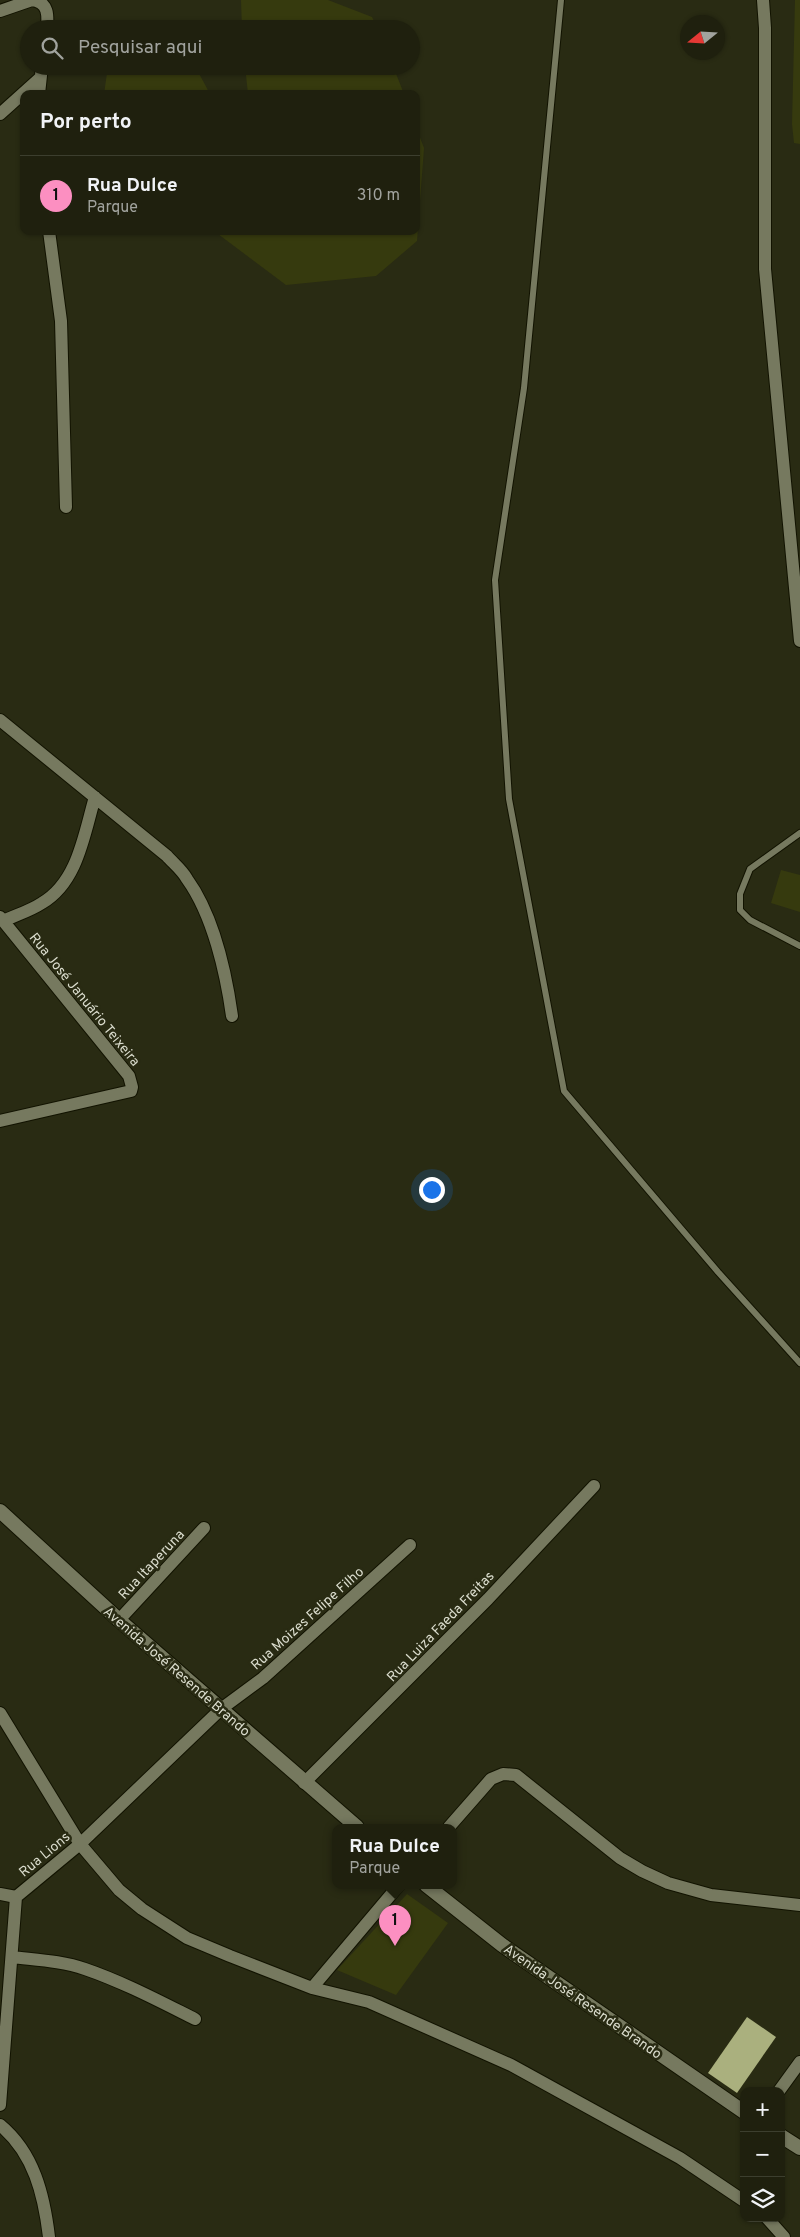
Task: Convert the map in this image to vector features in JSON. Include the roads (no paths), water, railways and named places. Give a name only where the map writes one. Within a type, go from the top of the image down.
[{"type":"street","points":[[0,11],[32,0],[45,7],[47,20]]},
{"type":"street","points":[[763,0],[765,28],[765,269],[800,640]]},
{"type":"street","points":[[24,90],[39,75]]},
{"type":"street","points":[[39,90],[41,75]]},
{"type":"street","points":[[0,114],[20,94]]},
{"type":"street","points":[[50,235],[61,321],[66,507]]},
{"type":"street","points":[[0,720],[167,856],[187,879],[216,942],[228,982],[232,1016]]},
{"type":"street","points":[[2,919],[43,903],[55,893],[66,879],[76,864],[95,797]]},
{"type":"street","name":"Rua José Januário Teixeira","points":[[0,1121],[131,1091],[132,1087],[129,1076],[2,919]]},
{"type":"street","name":"Rua Luiza Faeda Freitas","points":[[304,1783],[476,1612],[594,1486]]},
{"type":"street","name":"Avenida José Resende Brando","points":[[0,1511],[119,1620],[353,1824]]},
{"type":"street","name":"Rua Itaperuna","points":[[119,1620],[204,1528]]},
{"type":"street","name":"Rua Moizes Felipe Filho","points":[[221,1709],[263,1678],[410,1545]]},
{"type":"street","name":"Rua Lions","points":[[0,2105],[16,1897],[80,1844],[221,1709]]},
{"type":"street","points":[[0,1713],[80,1844],[119,1890],[142,1909],[187,1938],[312,1988],[377,2005],[511,2064],[680,2158],[740,2198]]},
{"type":"street","points":[[452,1824],[491,1779],[503,1774],[516,1774],[620,1858],[668,1883],[711,1895],[800,1905]]},
{"type":"street","points":[[312,1988],[396,1889]]},
{"type":"street","name":"Avenida José Resende Brando","points":[[431,1889],[502,1945],[740,2109]]},
{"type":"street","points":[[0,1894],[16,1897]]},
{"type":"street","points":[[12,1956],[60,1963],[85,1969],[132,1988],[195,2019]]},
{"type":"street","points":[[782,2087],[800,2062]]},
{"type":"street","points":[[0,2125],[13,2135],[31,2165],[45,2208],[49,2237]]},
{"type":"street","points":[[785,2139],[800,2148]]},
{"type":"street","points":[[771,2222],[784,2237]]},
{"type":"lane","points":[[561,0],[524,388],[495,580],[509,800],[564,1090],[712,1264],[800,1363]]},
{"type":"lane","points":[[800,834],[750,869],[740,894],[740,910],[750,920],[800,946]]},
{"type":"place","name":"Rua Dulce","points":[[395,1946]]}]
